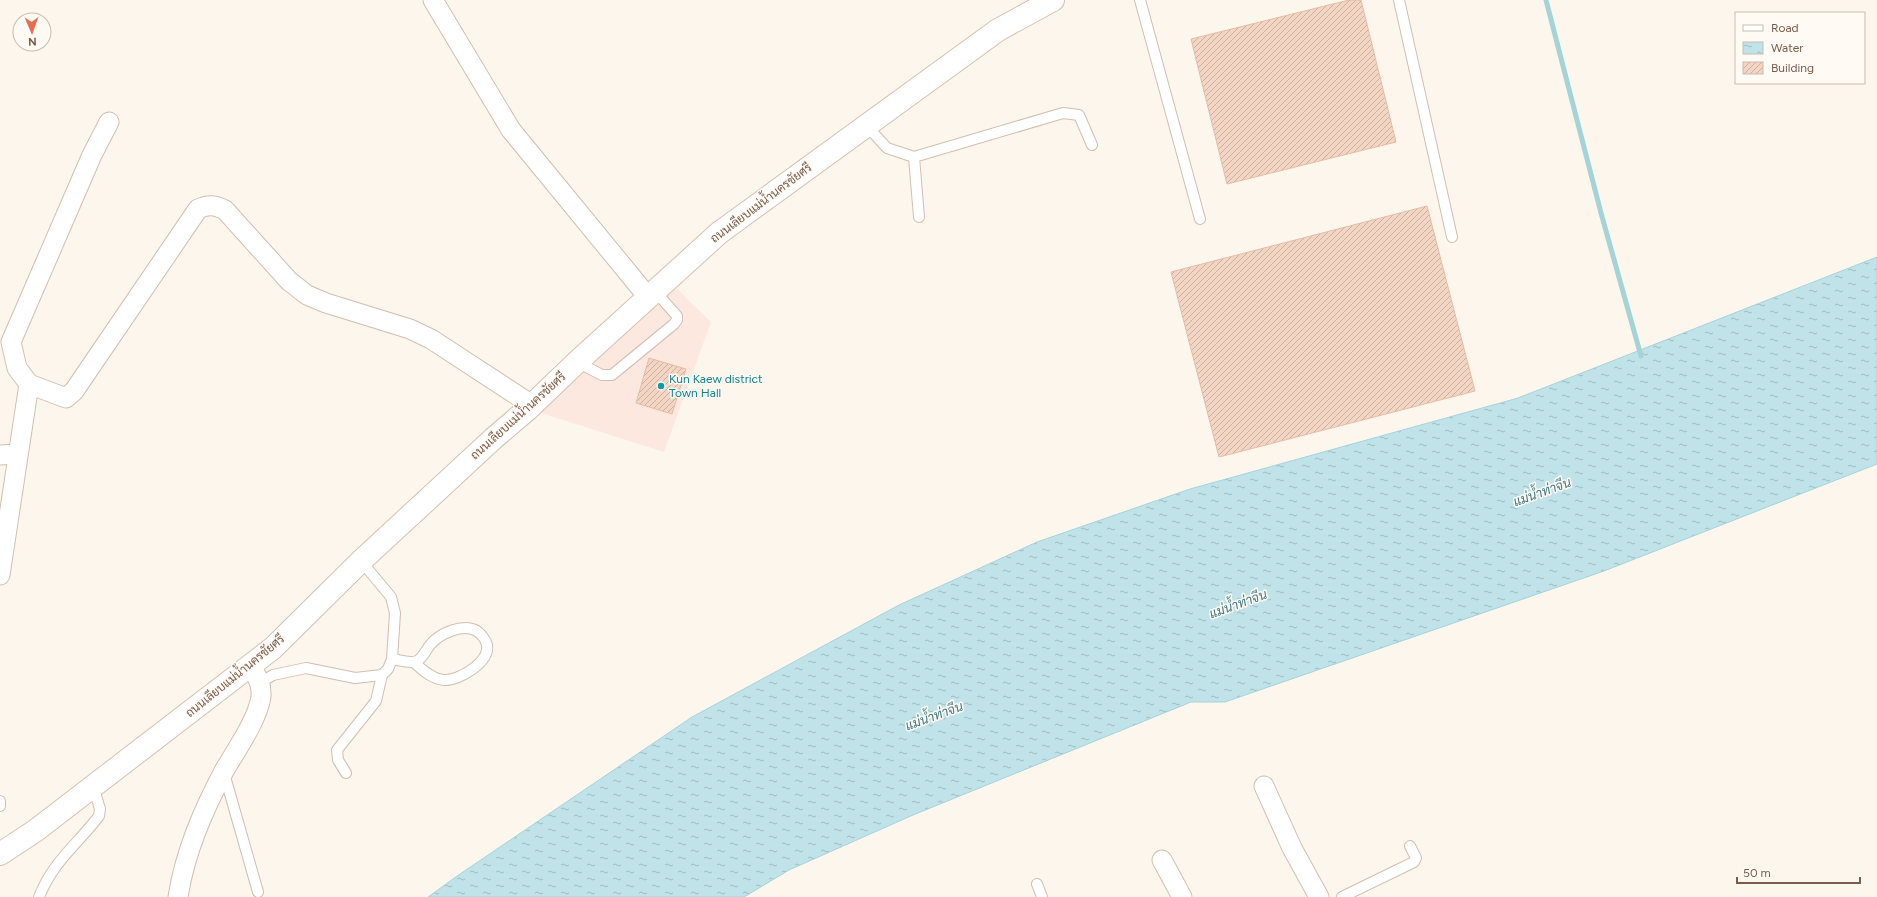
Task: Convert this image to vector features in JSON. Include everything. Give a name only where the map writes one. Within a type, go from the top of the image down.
[{"type":"main road","name":"ถนนเลียบแม่น้ำนครชัยศรี","points":[[0,854],[35,831],[93,786],[256,674],[273,648],[361,561],[719,233],[998,30],[1053,0]]},
{"type":"street","points":[[433,0],[511,130],[652,294]]},
{"type":"street","points":[[109,122],[92,155],[11,342],[17,368],[28,384],[66,398],[74,391],[198,209],[208,205],[217,206],[225,210],[289,281],[307,295],[326,303],[410,329],[431,339],[532,405]]},
{"type":"street","points":[[0,575],[9,455],[28,384]]},
{"type":"street","points":[[178,897],[181,874],[193,837],[206,806],[256,715],[261,697],[256,674]]},
{"type":"street","points":[[1264,786],[1292,848],[1319,897]]},
{"type":"street","points":[[1162,860],[1182,897]]},
{"type":"lane","points":[[1140,0],[1200,219]]},
{"type":"lane","points":[[1399,0],[1452,237]]},
{"type":"lane","points":[[866,125],[887,148],[914,157],[1063,113],[1079,115],[1092,145]]},
{"type":"lane","points":[[914,157],[919,217]]},
{"type":"lane","points":[[577,362],[602,375],[612,375],[674,324],[677,320],[677,316],[652,294]]},
{"type":"lane","points":[[346,773],[338,760],[337,750],[376,701],[382,675],[388,669],[392,659],[395,613],[391,597],[361,561]]},
{"type":"lane","points":[[392,659],[414,662],[421,670],[433,677],[443,680],[451,680],[465,674],[480,663],[487,654],[487,644],[481,633],[471,628],[459,628],[443,635],[431,643],[421,657],[414,662]]},
{"type":"lane","points":[[256,674],[273,675],[306,668],[333,672],[355,678],[368,678],[382,675]]},
{"type":"lane","points":[[224,773],[258,892]]},
{"type":"lane","points":[[40,897],[46,880],[63,856],[99,816],[100,810],[93,786]]},
{"type":"lane","points":[[0,801],[0,806]]},
{"type":"lane","points":[[1342,897],[1414,862],[1416,858],[1410,846]]},
{"type":"lane","points":[[1037,884],[1042,897]]},
{"type":"shaded area","points":[[674,286],[711,322],[664,452],[541,413]]},
{"type":"water","name":"แม่น้ำท่าจีน","points":[[1877,257],[1877,464],[1604,571],[1225,702],[1191,702],[913,815],[789,870],[744,897],[428,897],[692,717],[899,605],[1037,542],[1190,489],[1518,398]]},
{"type":"building","points":[[1349,0],[1361,0],[1396,142],[1227,184],[1191,39]]},
{"type":"building","points":[[1427,206],[1475,391],[1219,457],[1171,272]]},
{"type":"building","name":"Kun Kaew district Town Hall","points":[[649,358],[686,369],[672,414],[636,403]]},
{"type":"waterway","points":[[1546,0],[1601,213],[1641,356]]},
{"type":"place","name":"Kun Kaew district Town Hall","points":[[661,386]]}]
